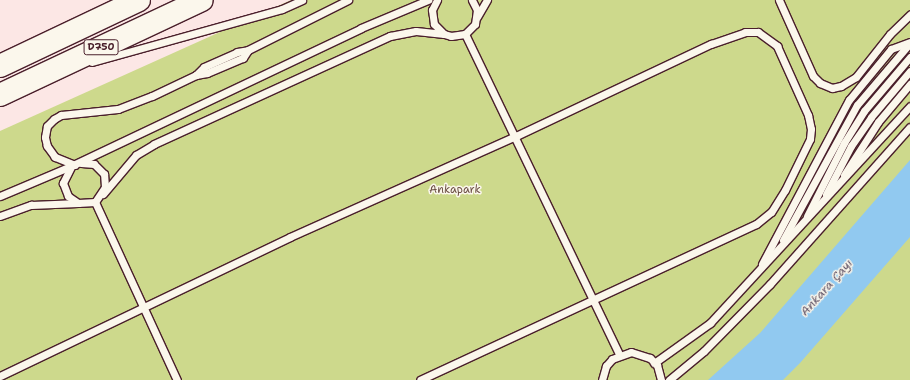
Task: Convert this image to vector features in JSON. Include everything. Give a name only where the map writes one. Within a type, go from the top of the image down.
[{"type":"highway","name":"D750","points":[[0,66],[139,0]]},
{"type":"highway","name":"D750","points":[[0,95],[202,0]]},
{"type":"highway","points":[[0,62],[35,50]]},
{"type":"lane","points":[[36,78],[282,9],[302,0]]},
{"type":"lane","points":[[103,194],[105,187],[104,174],[94,164],[75,164],[55,157],[47,146],[45,137],[47,126],[54,119],[61,115],[118,109],[196,75],[204,67],[237,52],[248,50],[348,0]]},
{"type":"lane","points":[[0,196],[75,164],[354,31],[428,0]]},
{"type":"lane","points":[[437,0],[432,18],[434,24],[444,34]]},
{"type":"lane","points":[[472,0],[477,17]]},
{"type":"lane","points":[[0,216],[31,205],[95,202],[136,155],[154,144],[390,36],[416,31],[458,36],[465,34],[475,24],[486,0]]},
{"type":"lane","points":[[779,0],[814,76],[820,84],[832,88],[841,86],[856,77],[890,34],[910,15]]},
{"type":"lane","points":[[0,376],[143,310],[290,237],[516,136],[728,38],[745,32],[758,32],[777,46],[808,115],[811,129],[810,139],[786,190],[771,212],[756,224],[420,380]]},
{"type":"lane","points":[[465,34],[516,136],[619,354]]},
{"type":"lane","points":[[778,250],[857,105],[910,42]]},
{"type":"lane","points":[[756,274],[849,100],[891,49],[910,42]]},
{"type":"lane","points":[[804,222],[844,143],[864,111],[910,57]]},
{"type":"lane","points":[[821,204],[851,146],[871,117],[910,71]]},
{"type":"lane","points":[[838,185],[859,148],[910,84]]},
{"type":"lane","points":[[654,363],[710,323],[910,106]]},
{"type":"lane","points":[[670,380],[704,351],[770,284],[910,127]]},
{"type":"lane","points":[[75,164],[65,176],[64,190],[72,200],[78,203]]},
{"type":"lane","points":[[95,202],[143,310],[177,380]]},
{"type":"lane","points":[[602,380],[606,366],[619,354],[641,354],[654,363],[661,380]]},
{"type":"green space","name":"Ankapark","points":[[291,0],[910,0],[910,380],[0,380],[0,131]]},
{"type":"water","name":"Ankara Çayı","points":[[910,160],[910,237],[800,363],[783,380],[708,380],[760,333]]}]
